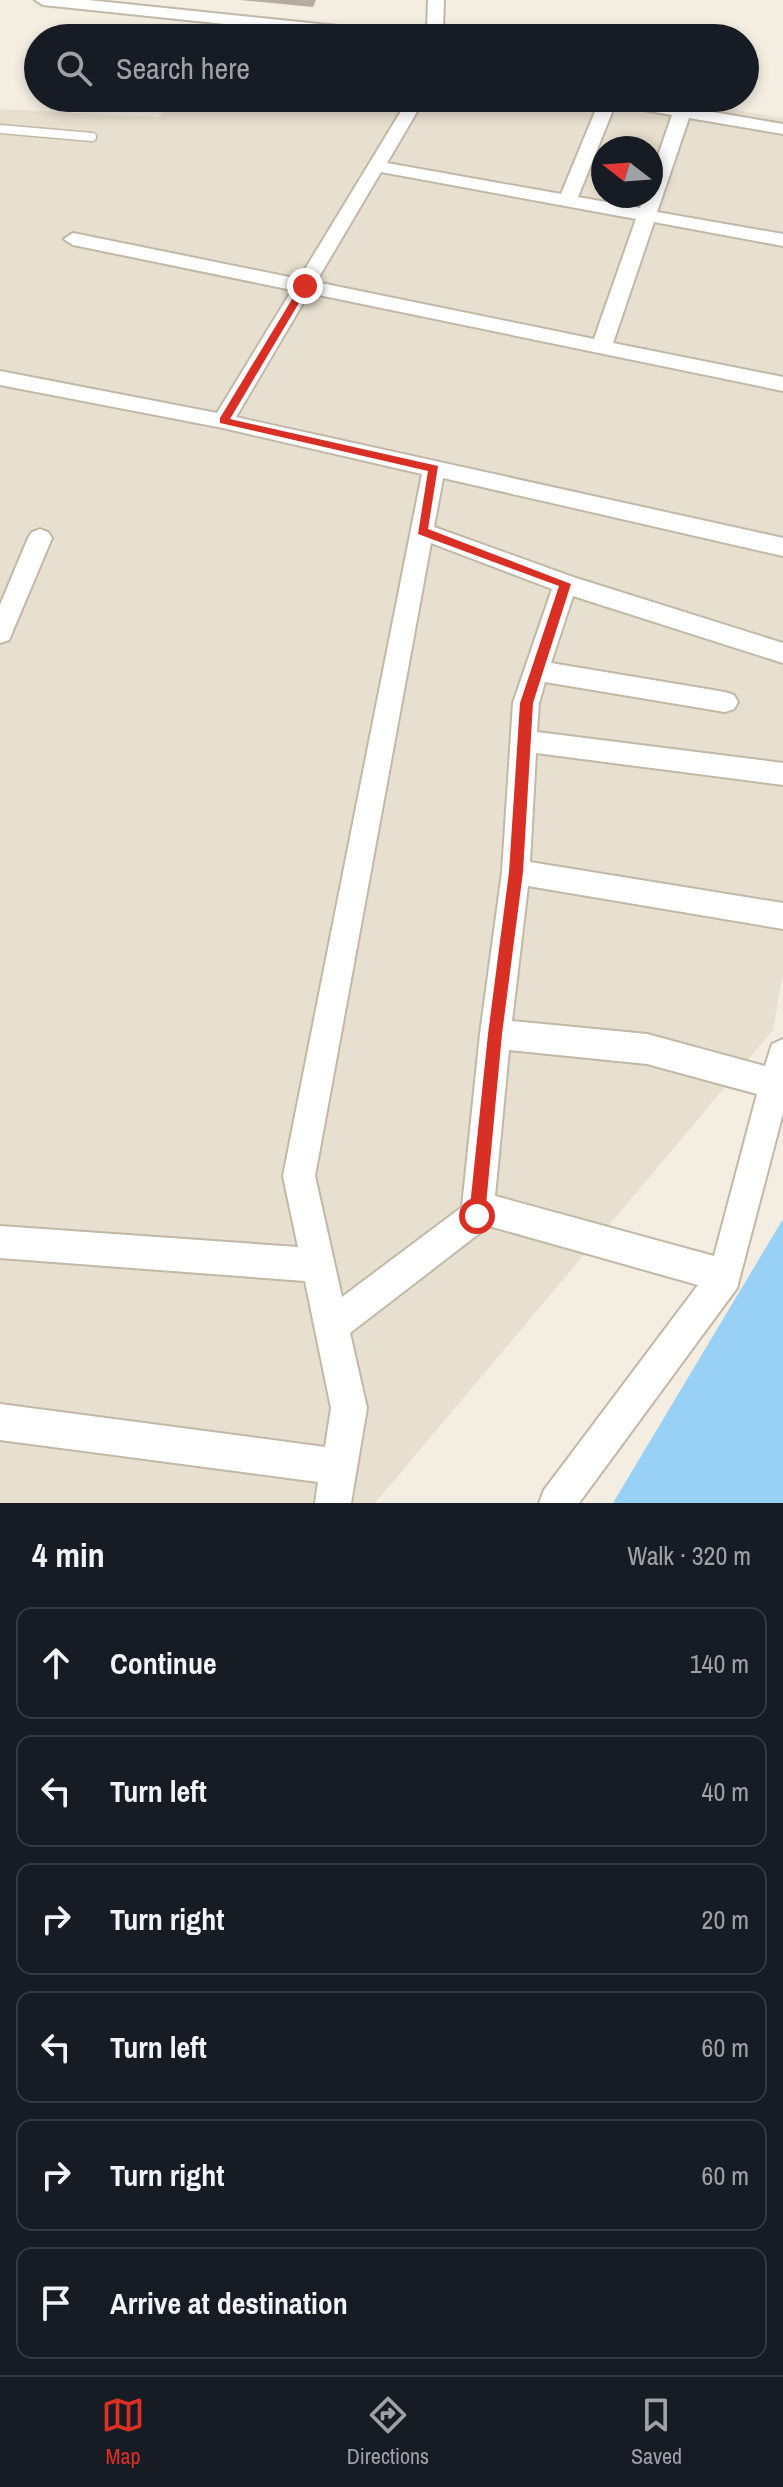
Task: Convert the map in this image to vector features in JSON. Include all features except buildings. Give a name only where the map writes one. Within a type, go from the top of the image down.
[{"type":"street","points":[[43,0],[272,24]]},
{"type":"street","points":[[435,24],[436,0]]},
{"type":"street","points":[[223,421],[409,112]]},
{"type":"street","points":[[567,201],[601,112]]},
{"type":"street","points":[[602,346],[682,112],[783,129]]},
{"type":"street","points":[[376,166],[783,240]]},
{"type":"street","points":[[73,239],[783,384]]},
{"type":"street","points":[[0,378],[223,421],[783,547]]},
{"type":"street","points":[[333,1503],[349,1408],[299,1176],[434,468]]},
{"type":"street","points":[[422,531],[565,584],[783,653]]},
{"type":"street","points":[[0,633],[40,538]]},
{"type":"street","points":[[332,1326],[477,1216],[495,1034],[516,872],[526,703],[565,584]]},
{"type":"street","points":[[537,671],[725,702]]},
{"type":"street","points":[[525,741],[783,774]]},
{"type":"street","points":[[516,872],[783,916]]},
{"type":"street","points":[[495,1034],[647,1049],[779,1069],[725,1276],[557,1503]]},
{"type":"street","points":[[478,1207],[725,1276]]},
{"type":"street","points":[[0,1242],[318,1265]]},
{"type":"street","points":[[0,1422],[339,1467]]},
{"type":"lane","points":[[0,129],[92,137]]},
{"type":"shaded area","points":[[0,109],[159,117],[162,112],[747,112],[783,118],[783,972],[773,1030],[375,1503],[0,1503]]},
{"type":"water","points":[[783,1219],[783,1503],[613,1503]]},
{"type":"route","points":[[305,286],[223,421],[434,468],[422,531],[565,584],[526,703],[516,872],[495,1034],[477,1216]]}]
